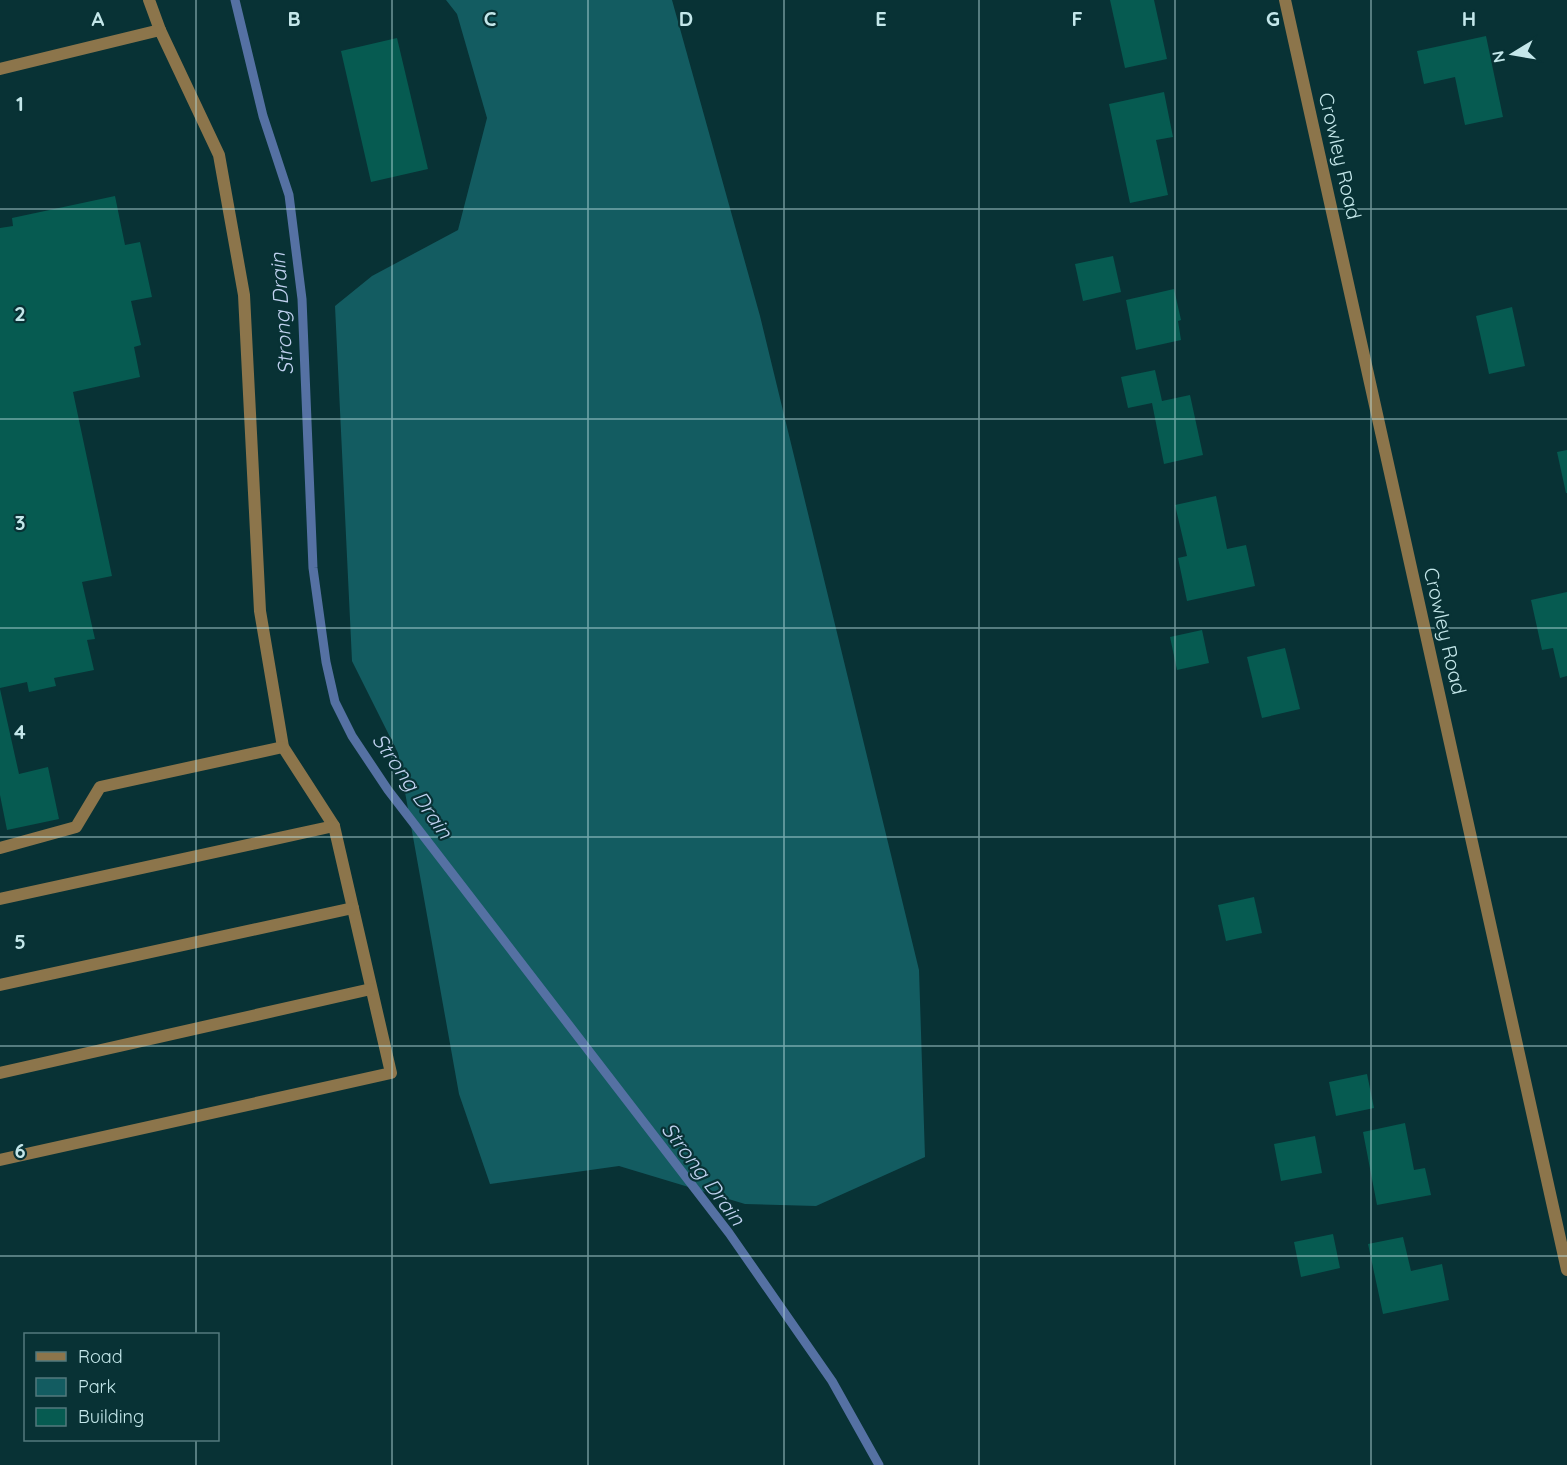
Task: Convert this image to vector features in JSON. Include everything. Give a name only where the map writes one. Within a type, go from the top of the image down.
[{"type":"street","points":[[0,1160],[390,1073],[334,826],[283,747],[260,611],[244,295],[219,155],[160,30],[149,0]]},
{"type":"street","name":"Crowley Road","points":[[1286,0],[1567,1270]]},
{"type":"street","points":[[0,69],[160,30]]},
{"type":"street","points":[[0,848],[76,827],[100,787],[283,747]]},
{"type":"street","points":[[0,899],[334,826]]},
{"type":"street","points":[[0,985],[353,908]]},
{"type":"street","points":[[0,1073],[371,989]]},
{"type":"green space","points":[[446,0],[672,0],[760,316],[919,970],[925,1157],[816,1206],[745,1204],[619,1166],[490,1184],[459,1094],[398,753],[352,661],[335,306],[372,276],[458,230],[487,118],[457,14]]},
{"type":"building","points":[[1110,0],[1154,0],[1167,59],[1125,68]]},
{"type":"building","points":[[1486,36],[1503,117],[1465,125],[1455,77],[1424,84],[1417,51]]},
{"type":"building","points":[[397,38],[428,169],[371,182],[341,51]]},
{"type":"building","points":[[1164,92],[1173,137],[1156,140],[1168,195],[1130,203],[1109,104]]},
{"type":"building","points":[[115,196],[125,245],[140,242],[152,297],[131,301],[141,345],[134,347],[140,377],[73,392],[112,576],[82,582],[95,639],[87,640],[94,670],[54,678],[56,686],[29,692],[27,682],[0,688],[0,228],[13,226],[12,218]]},
{"type":"building","points":[[1113,256],[1121,292],[1083,301],[1075,264]]},
{"type":"building","points":[[1174,289],[1181,320],[1178,321],[1181,340],[1136,350],[1126,300]]},
{"type":"building","points":[[1512,307],[1525,366],[1489,374],[1476,316]]},
{"type":"building","points":[[1155,370],[1162,401],[1190,395],[1203,455],[1164,464],[1152,403],[1128,408],[1121,377]]},
{"type":"building","points":[[1567,450],[1567,493],[1566,493],[1557,452]]},
{"type":"building","points":[[1216,496],[1227,549],[1246,545],[1255,586],[1187,601],[1178,558],[1187,556],[1175,505]]},
{"type":"building","points":[[1567,592],[1567,676],[1560,678],[1553,648],[1542,650],[1531,600]]},
{"type":"building","points":[[1202,630],[1209,663],[1177,670],[1170,637]]},
{"type":"building","points":[[1285,648],[1300,709],[1262,718],[1247,657]]},
{"type":"building","points":[[0,689],[19,774],[48,767],[59,819],[7,830],[0,795]]},
{"type":"building","points":[[1254,897],[1262,933],[1226,941],[1218,905]]},
{"type":"building","points":[[1367,1074],[1374,1108],[1336,1116],[1329,1082]]},
{"type":"building","points":[[1405,1123],[1414,1170],[1425,1168],[1431,1195],[1377,1205],[1363,1132]]},
{"type":"building","points":[[1315,1136],[1322,1173],[1281,1181],[1274,1144]]},
{"type":"building","points":[[1333,1234],[1340,1268],[1301,1277],[1294,1242]]},
{"type":"building","points":[[1403,1237],[1411,1271],[1442,1264],[1449,1300],[1383,1314],[1368,1244]]},
{"type":"waterway","name":"Strong Drain","points":[[235,0],[263,116],[289,195],[302,299],[313,568],[326,662],[335,702],[352,736],[388,790],[729,1233],[832,1381],[879,1465]]}]
